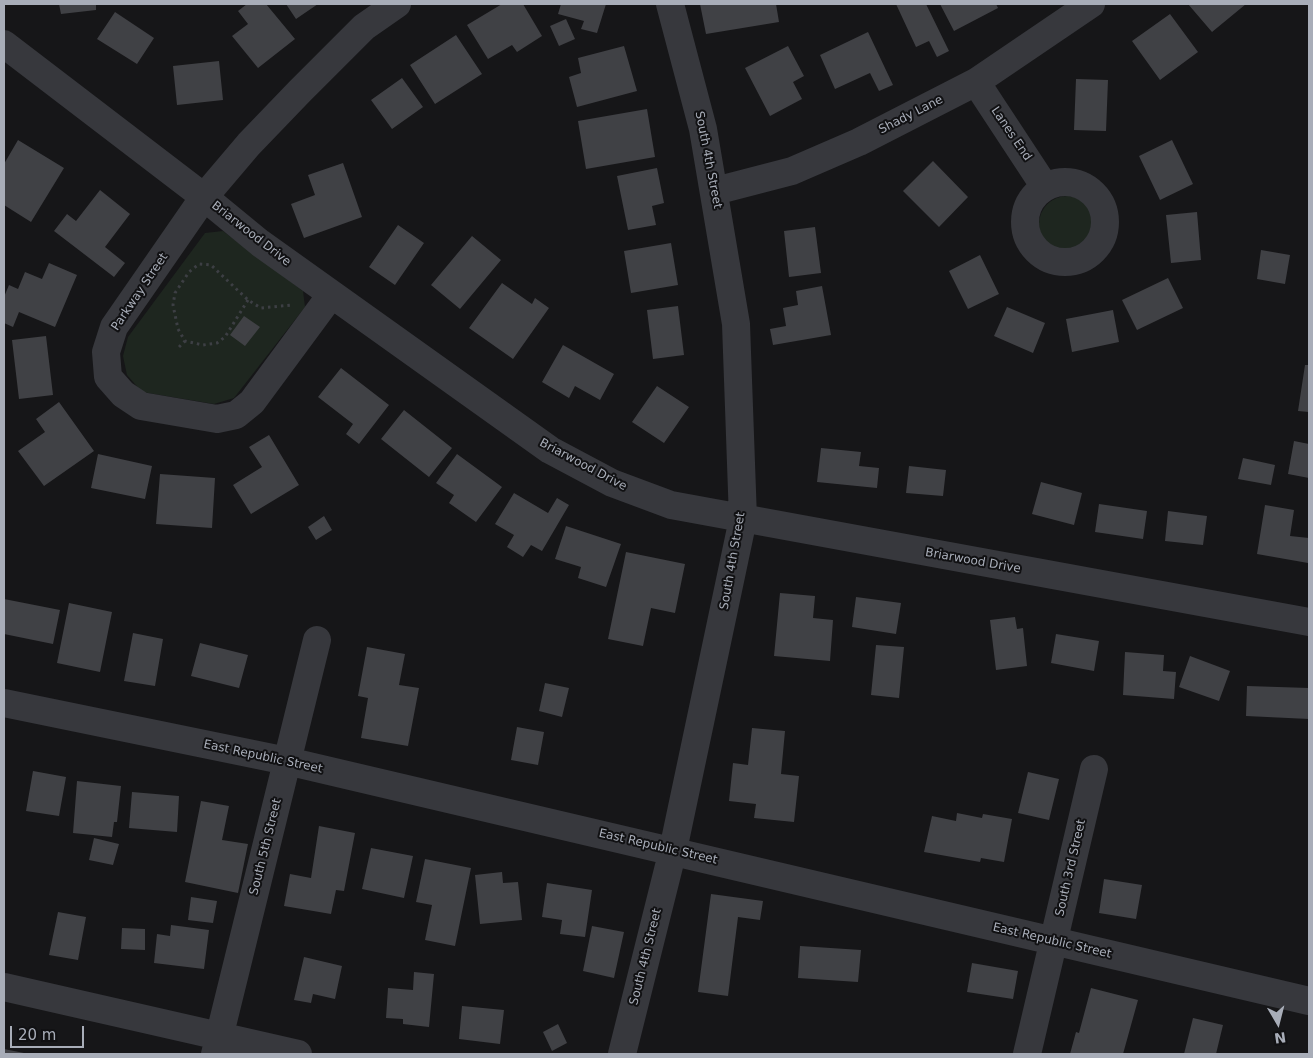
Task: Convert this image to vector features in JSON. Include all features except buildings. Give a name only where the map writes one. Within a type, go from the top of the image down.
[{"type":"street","name":"Parkway Street","points":[[331,295],[252,402],[236,415],[217,419],[141,406],[123,394],[108,377],[106,352],[114,327],[204,197],[249,144],[364,27],[398,4]]},
{"type":"street","name":"South 4th Street","points":[[622,1054],[673,850],[743,519],[736,324],[703,129],[670,4]]},
{"type":"street","name":"Shady Lane","points":[[715,191],[792,171],[859,142],[976,82],[1091,4]]},
{"type":"street","name":"Briarwood Drive","points":[[4,44],[204,197],[260,243],[331,295],[550,450],[612,483],[671,505],[1309,622]]},
{"type":"street","name":"Lanes End","points":[[976,82],[1045,187]]},
{"type":"street","name":"South 5th Street","points":[[217,1045],[317,640]]},
{"type":"street","name":"East Republic Street","points":[[4,703],[287,761],[673,850],[1053,942],[1309,1001]]},
{"type":"street","name":"South 3rd Street","points":[[1027,1054],[1094,769]]},
{"type":"street","points":[[4,987],[217,1045],[298,1054]]},
{"type":"path","points":[[248,300],[225,337],[217,343],[203,345],[185,341],[178,329],[173,306],[174,293],[189,272],[199,264],[211,265],[248,300],[261,308],[286,306],[331,295]]},
{"type":"path","points":[[179,347],[185,341]]},
{"type":"shaded area","points":[[1067,196],[1078,198],[1087,204],[1093,213],[1095,224],[1093,235],[1087,244],[1078,250],[1067,252],[1056,250],[1047,244],[1041,235],[1039,224],[1041,213],[1047,204],[1056,198]]},
{"type":"shaded area","points":[[223,231],[303,291],[305,307],[234,398],[214,404],[142,392],[127,375],[123,356],[128,337],[205,233]]}]
